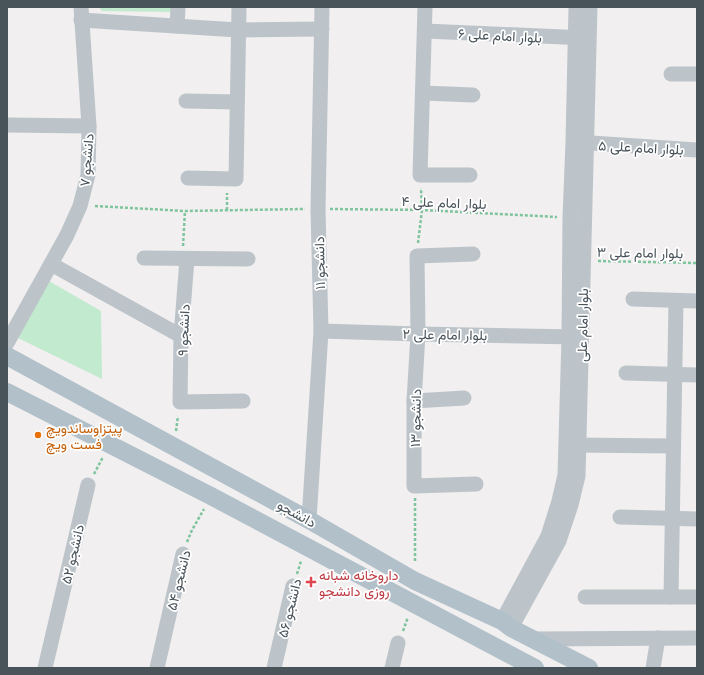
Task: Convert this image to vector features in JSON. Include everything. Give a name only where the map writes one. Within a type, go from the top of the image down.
[{"type":"main road","name":"دانشجو","points":[[7,356],[309,520],[415,581],[507,625],[589,668]]},
{"type":"main road","name":"دانشجو","points":[[7,392],[211,496],[306,548],[535,668]]},
{"type":"street","points":[[177,26],[178,7]]},
{"type":"street","points":[[188,178],[236,179],[239,7]]},
{"type":"street","name":"دانشجو ۱۱","points":[[309,520],[321,331],[318,209],[322,7]]},
{"type":"street","points":[[425,7],[420,175],[470,175]]},
{"type":"street","name":"بلوار امام علی","points":[[575,337],[583,261],[579,143],[582,38],[576,7]]},
{"type":"street","name":"بلوار امام علی","points":[[582,38],[590,7]]},
{"type":"street","points":[[81,13],[177,26],[238,30],[322,29]]},
{"type":"street","name":"دانشجو ۷","points":[[7,343],[67,236],[80,206],[88,175],[89,126],[81,13]]},
{"type":"street","name":"بلوار امام علی ۶","points":[[425,31],[582,38]]},
{"type":"street","points":[[671,74],[697,74]]},
{"type":"street","points":[[423,93],[473,95]]},
{"type":"street","points":[[186,101],[237,102]]},
{"type":"street","points":[[7,125],[89,126]]},
{"type":"street","name":"بلوار امام علی","points":[[507,625],[518,604],[559,541],[578,476],[572,445],[575,337],[570,218],[579,143]]},
{"type":"street","name":"بلوار امام علی ۵","points":[[579,143],[697,150]]},
{"type":"street","points":[[417,256],[473,254]]},
{"type":"street","name":"دانشجو ۱۳","points":[[414,486],[414,401],[418,334],[417,256]]},
{"type":"street","points":[[144,258],[248,259]]},
{"type":"street","name":"دانشجو ۹","points":[[180,402],[181,336],[185,259]]},
{"type":"street","points":[[51,264],[181,336]]},
{"type":"street","points":[[633,299],[697,301]]},
{"type":"street","points":[[670,597],[676,301]]},
{"type":"street","name":"بلوار امام علی ۲","points":[[321,331],[575,337]]},
{"type":"street","points":[[626,373],[697,375]]},
{"type":"street","points":[[414,401],[464,398]]},
{"type":"street","points":[[180,402],[243,401]]},
{"type":"street","points":[[572,445],[673,446]]},
{"type":"street","points":[[414,486],[476,484]]},
{"type":"street","name":"دانشجو ۵۲","points":[[45,668],[88,485]]},
{"type":"street","points":[[620,517],[697,519]]},
{"type":"street","name":"دانشجو ۵۴","points":[[157,668],[183,554]]},
{"type":"street","name":"دانشجو ۵۶","points":[[274,668],[293,586]]},
{"type":"street","points":[[585,597],[697,597]]},
{"type":"street","points":[[653,668],[658,638]]},
{"type":"street","points":[[532,639],[697,638]]},
{"type":"street","points":[[392,668],[398,642]]},
{"type":"path","points":[[417,256],[422,210],[420,175]]},
{"type":"path","name":"بلوار امام علی ۴","points":[[80,206],[185,211],[318,209],[422,210],[570,218]]},
{"type":"path","points":[[185,211],[185,259]]},
{"type":"path","name":"بلوار امام علی ۳","points":[[583,261],[697,263]]},
{"type":"path","points":[[174,446],[180,402]]},
{"type":"path","points":[[88,485],[110,445]]},
{"type":"path","points":[[414,486],[415,581]]},
{"type":"path","name":"دانشجو ۵۴","points":[[183,554],[192,530],[211,496]]},
{"type":"path","name":"دانشجو ۵۶","points":[[293,586],[306,548]]},
{"type":"path","points":[[398,642],[414,604]]},
{"type":"green space","points":[[99,7],[172,7],[172,12],[102,11]]},
{"type":"green space","points":[[49,281],[101,311],[102,379],[18,338]]},
{"type":"place","name":"پیتزاوساندویچ فست ویچ","points":[[38,435]]},
{"type":"place","name":"داروخانه شبانه روزی دانشجو","points":[[311,582]]}]
